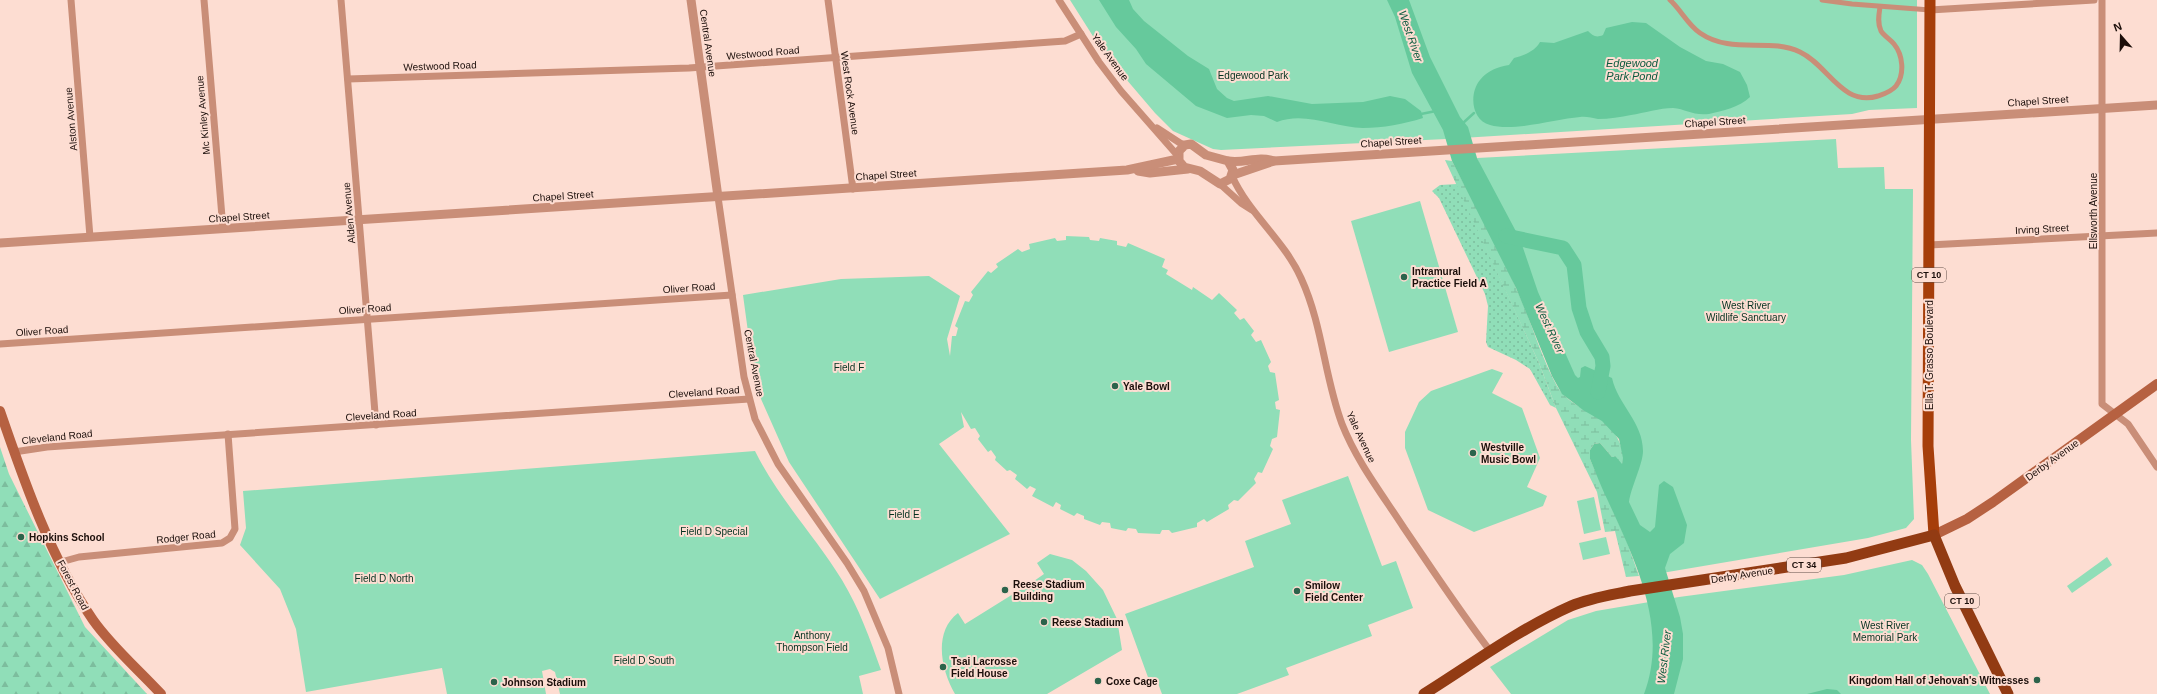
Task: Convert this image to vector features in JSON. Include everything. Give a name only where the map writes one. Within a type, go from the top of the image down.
[{"type":"highway","name":"Derby Avenue","points":[[1424,694],[1539,622],[1572,606],[1600,597],[1630,591],[1673,586],[1846,558],[1934,535]]},
{"type":"highway","name":"Ella T. Grasso Boulevard","points":[[1934,535],[1955,586],[2008,694]]},
{"type":"main road","name":"Ella T. Grasso Boulevard","points":[[1930,5],[1928,446],[1934,535]]},
{"type":"main road","name":"Derby Avenue","points":[[1934,535],[1967,519],[1993,502],[2157,384]]},
{"type":"main road","name":"Forest Road","points":[[0,411],[14,452],[61,562],[94,621],[161,694]]},
{"type":"street","name":"Alston Avenue","points":[[71,0],[90,237]]},
{"type":"street","name":"Mc Kinley Avenue","points":[[204,0],[223,229]]},
{"type":"street","name":"Alden Avenue","points":[[341,0],[376,425]]},
{"type":"street","name":"Central Avenue","points":[[691,0],[732,295],[744,377],[749,399],[760,429],[778,464],[847,563],[870,604],[888,648],[899,694]]},
{"type":"street","name":"West Rock Avenue","points":[[828,0],[853,189]]},
{"type":"street","name":"Yale Avenue","points":[[1059,0],[1081,34],[1122,91],[1178,157]]},
{"type":"street","points":[[1670,0],[1699,33],[1707,37],[1731,45],[1778,46],[1800,52],[1811,58],[1845,92],[1857,97],[1866,98],[1876,97],[1897,85],[1902,68],[1902,59],[1898,50],[1881,31],[1879,20],[1880,7]]},
{"type":"street","points":[[1822,0],[1880,7],[2094,0]]},
{"type":"street","name":"Ellsworth Avenue","points":[[2102,0],[2102,404],[2116,414]]},
{"type":"street","name":"Westwood Road","points":[[348,79],[700,68],[1065,41],[1081,34]]},
{"type":"street","name":"Chapel Street","points":[[1220,184],[1225,183],[1232,175],[1274,161],[2157,105]]},
{"type":"street","name":"Yale Avenue","points":[[1148,123],[1185,145]]},
{"type":"street","name":"Chapel Street","points":[[1185,145],[1196,146],[1206,155],[1228,161],[1236,162],[1263,157],[1274,161]]},
{"type":"street","points":[[1185,145],[1179,151],[1178,157],[1180,164],[1188,169],[1200,171],[1220,184]]},
{"type":"street","name":"Chapel Street","points":[[0,243],[853,189],[1126,170],[1178,157]]},
{"type":"street","points":[[1228,161],[1233,167],[1232,175]]},
{"type":"street","name":"Chapel Street","points":[[1126,170],[1150,173],[1188,169]]},
{"type":"street","name":"Yale Avenue","points":[[1232,175],[1255,212],[1293,261],[1308,292],[1321,335],[1334,398],[1342,424],[1357,456],[1377,489],[1491,652]]},
{"type":"street","name":"Yale Avenue","points":[[1220,184],[1241,203],[1255,212]]},
{"type":"street","name":"Irving Street","points":[[1929,245],[2157,233]]},
{"type":"street","name":"Oliver Road","points":[[0,344],[732,295]]},
{"type":"street","name":"Cleveland Road","points":[[14,452],[47,447],[749,399]]},
{"type":"street","points":[[2116,414],[2128,424],[2157,467]]},
{"type":"street","name":"Rodger Road","points":[[61,562],[79,557],[222,543],[230,538],[235,529],[228,434]]},
{"type":"green space","name":"Edgewood Park","points":[[1070,0],[1917,0],[1917,108],[1869,110],[1852,114],[1446,139],[1221,150],[1213,149],[1173,131],[1155,113],[1103,52]]},
{"type":"green space","name":"West River Wildlife Sanctuary","points":[[1836,139],[1838,168],[1884,167],[1885,189],[1913,189],[1911,440],[1914,519],[1906,528],[1868,538],[1656,574],[1624,512],[1631,456],[1624,426],[1571,382],[1477,158]]},
{"type":"green space","points":[[1445,160],[1452,161],[1509,272],[1557,386],[1572,402],[1607,424],[1615,434],[1621,446],[1623,452],[1622,465],[1612,457],[1600,443],[1594,444],[1590,450],[1590,459],[1627,542],[1639,576],[1626,577],[1615,531],[1605,532],[1597,492],[1556,408],[1539,363]]},
{"type":"green space","points":[[1457,184],[1539,363],[1556,408],[1550,405],[1530,369],[1516,360],[1488,347],[1486,342],[1488,306],[1485,294],[1439,198],[1432,191],[1440,185]]},
{"type":"green space","name":"Intramural Practice Field A","points":[[1420,201],[1458,332],[1389,352],[1351,221]]},
{"type":"green space","points":[[1066,236],[1089,237],[1090,240],[1099,241],[1100,238],[1117,241],[1117,245],[1126,247],[1128,243],[1165,259],[1162,267],[1168,270],[1166,274],[1192,290],[1193,287],[1212,300],[1219,293],[1237,310],[1234,313],[1240,320],[1244,318],[1254,331],[1251,335],[1256,342],[1261,340],[1271,362],[1268,366],[1270,372],[1275,373],[1279,400],[1275,402],[1276,409],[1280,410],[1277,437],[1272,439],[1270,446],[1273,449],[1262,473],[1258,472],[1254,479],[1256,483],[1238,501],[1234,500],[1228,505],[1229,509],[1207,522],[1204,519],[1197,523],[1197,527],[1172,533],[1169,530],[1162,530],[1160,534],[1138,533],[1136,529],[1128,528],[1126,531],[1111,528],[1110,523],[1102,522],[1100,525],[1084,519],[1084,516],[1077,513],[1074,516],[1060,509],[1061,505],[1056,502],[1053,507],[1032,496],[1036,489],[1030,486],[1027,489],[1015,479],[1017,475],[1010,470],[1007,471],[995,460],[996,457],[991,450],[988,452],[978,439],[980,436],[975,428],[971,429],[961,412],[964,427],[939,444],[1010,534],[880,599],[789,462],[761,399],[751,354],[743,295],[841,279],[929,276],[960,296],[947,339],[950,356],[952,336],[956,336],[958,328],[955,326],[965,301],[969,302],[973,295],[971,292],[988,271],[991,273],[998,267],[996,264],[1018,249],[1022,252],[1030,249],[1029,244],[1055,238],[1057,241],[1066,240]]},
{"type":"green space","name":"Westville Music Bowl","points":[[1492,369],[1503,373],[1492,393],[1522,408],[1540,458],[1527,487],[1547,496],[1543,506],[1474,532],[1428,510],[1405,448],[1405,432],[1419,402],[1431,391]]},
{"type":"green space","name":"Hopkins School","points":[[0,447],[9,474],[85,627],[147,694],[0,694]]},
{"type":"green space","points":[[755,451],[774,485],[842,580],[859,613],[881,670],[859,676],[863,694],[560,694],[555,672],[550,669],[542,671],[546,694],[447,694],[442,668],[306,692],[296,629],[280,589],[240,545],[246,528],[243,491]]},
{"type":"green space","name":"Smilow Field Center","points":[[1348,476],[1382,566],[1396,561],[1413,608],[1368,625],[1372,636],[1286,668],[1289,675],[1237,694],[1162,694],[1156,678],[1149,680],[1125,614],[1254,567],[1245,541],[1291,524],[1282,500]]},
{"type":"green space","points":[[1594,497],[1601,530],[1584,534],[1577,501]]},
{"type":"green space","points":[[1606,537],[1610,554],[1583,560],[1579,543]]},
{"type":"green space","name":"Reese Stadium","points":[[1050,554],[1072,560],[1086,571],[1103,590],[1117,619],[1122,650],[1047,694],[955,694],[946,674],[942,652],[942,641],[945,630],[950,621],[958,613],[965,624],[1034,581],[1044,574],[1037,563]]},
{"type":"green space","points":[[2107,557],[2112,565],[2072,593],[2067,586]]},
{"type":"green space","name":"West River Memorial Park","points":[[1912,560],[1922,565],[1928,574],[1990,694],[1511,694],[1490,667],[1568,620],[1596,611],[1679,597],[1844,575]]},
{"type":"water","points":[[1099,0],[1129,0],[1133,9],[1144,21],[1188,56],[1209,69],[1217,89],[1227,98],[1234,101],[1268,96],[1312,104],[1363,102],[1390,96],[1405,99],[1421,111],[1423,118],[1393,125],[1363,128],[1320,120],[1298,118],[1277,122],[1264,116],[1251,115],[1227,118],[1196,106],[1146,64],[1136,49],[1116,27]]},
{"type":"water","name":"West River","points":[[1387,0],[1409,0],[1430,57],[1460,117],[1468,127],[1477,158],[1520,239],[1538,292],[1575,375],[1578,378],[1580,377],[1581,368],[1585,366],[1612,378],[1619,397],[1635,422],[1642,441],[1643,451],[1629,502],[1640,525],[1650,532],[1655,527],[1659,485],[1664,481],[1673,487],[1687,525],[1684,543],[1670,554],[1665,568],[1680,617],[1683,634],[1683,659],[1674,694],[1644,694],[1651,669],[1653,644],[1651,619],[1646,595],[1629,547],[1590,459],[1590,450],[1594,444],[1600,443],[1612,457],[1616,457],[1622,464],[1623,458],[1619,439],[1602,421],[1583,410],[1562,394],[1552,376],[1516,288],[1452,161],[1443,130],[1412,73],[1395,17]]},
{"type":"water","name":"Edgewood Park Pond","points":[[1632,22],[1646,23],[1680,47],[1706,61],[1723,64],[1740,72],[1747,85],[1750,97],[1736,106],[1709,114],[1698,114],[1668,108],[1611,118],[1570,118],[1511,127],[1490,125],[1479,118],[1474,106],[1474,92],[1476,85],[1490,71],[1509,65],[1514,58],[1529,52],[1540,42],[1554,43],[1588,31],[1595,36],[1601,36],[1606,28]]},
{"type":"water","points":[[1827,689],[1837,690],[1841,694],[1807,694]]},
{"type":"waterway","points":[[1421,114],[1436,111]]},
{"type":"waterway","points":[[1463,123],[1474,113]]},
{"type":"waterway","points":[[1506,236],[1563,248],[1574,265],[1579,308],[1587,332],[1602,357],[1603,366],[1598,392]]},
{"type":"place","name":"Intramural Practice Field A","points":[[1404,277]]},
{"type":"place","name":"Yale Bowl","points":[[1115,386]]},
{"type":"place","name":"Westville Music Bowl","points":[[1473,453]]},
{"type":"place","name":"Hopkins School","points":[[21,537]]},
{"type":"place","name":"Reese Stadium Building","points":[[1005,590]]},
{"type":"place","name":"Smilow Field Center","points":[[1297,591]]},
{"type":"place","name":"Reese Stadium","points":[[1044,622]]},
{"type":"place","name":"Tsai Lacrosse Field House","points":[[943,667]]},
{"type":"place","name":"Kingdom Hall of Jehovah's Witnesses","points":[[2037,680]]},
{"type":"place","name":"Coxe Cage","points":[[1098,681]]},
{"type":"place","name":"Johnson Stadium","points":[[494,682]]},
{"type":"park label","name":"Field F","points":[[849,367]]},
{"type":"park label","name":"Field E","points":[[904,514]]},
{"type":"park label","name":"Field D Special","points":[[714,531]]},
{"type":"park label","name":"Field D North","points":[[384,578]]},
{"type":"park label","name":"Anthony Thompson Field","points":[[812,640]]},
{"type":"park label","name":"Field D South","points":[[644,660]]}]
